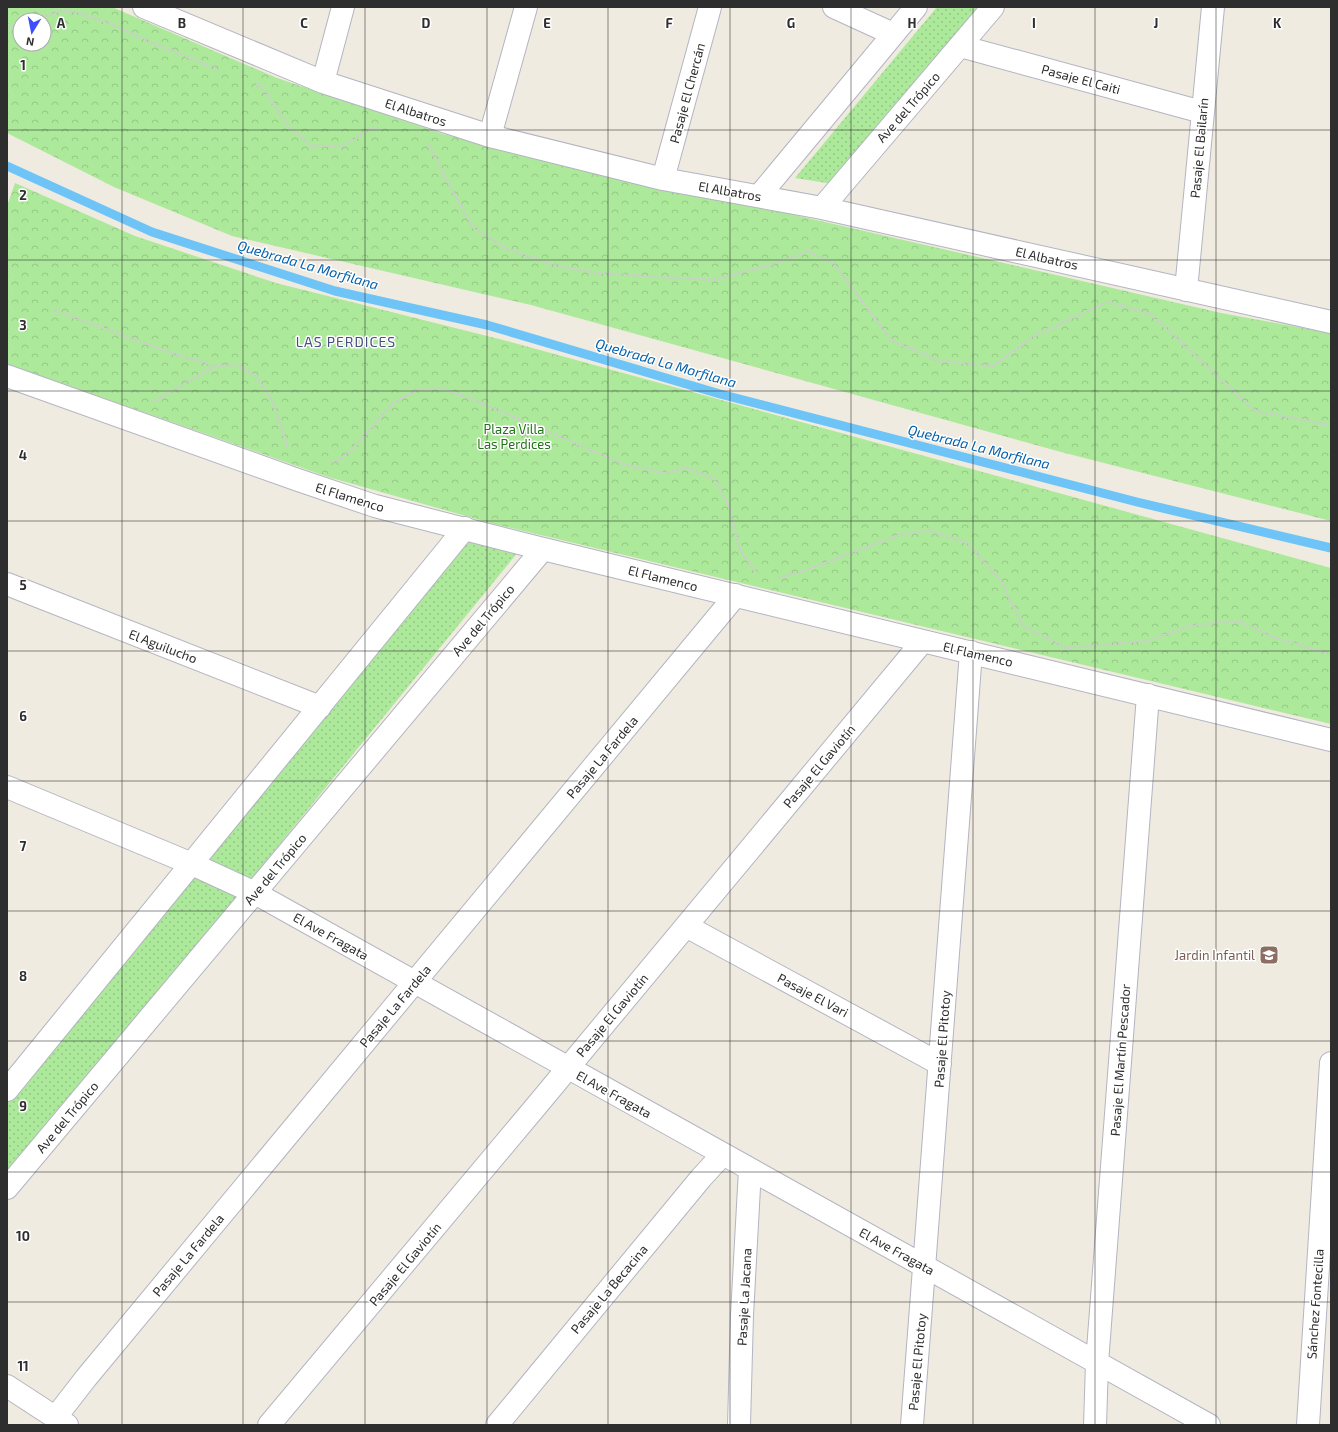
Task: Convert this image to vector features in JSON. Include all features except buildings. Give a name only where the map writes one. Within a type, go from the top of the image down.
[{"type":"street","name":"El Albatros","points":[[144,7],[169,12],[323,82],[490,136],[663,179],[822,208],[1331,322]]},
{"type":"street","points":[[323,82],[343,7]]},
{"type":"street","points":[[490,136],[526,7]]},
{"type":"street","name":"Pasaje El Chercán","points":[[663,179],[710,7]]},
{"type":"street","points":[[834,7],[893,34]]},
{"type":"street","points":[[759,196],[916,7]]},
{"type":"street","name":"Ave del Trópico","points":[[822,208],[994,7]]},
{"type":"street","name":"Pasaje El Bailarín","points":[[1186,290],[1213,7]]},
{"type":"street","name":"Pasaje El Caiti","points":[[960,46],[1202,112]]},
{"type":"street","name":"El Flamenco","points":[[7,376],[375,506],[466,528],[543,549],[1331,740]]},
{"type":"street","points":[[7,1090],[466,528]]},
{"type":"street","name":"Ave del Trópico","points":[[7,1188],[543,549]]},
{"type":"street","name":"El Aguilucho","points":[[7,584],[320,707]]},
{"type":"street","name":"Pasaje La Fardela","points":[[61,1421],[86,1378],[736,595]]},
{"type":"street","name":"Pasaje El Gaviotín","points":[[270,1425],[923,641]]},
{"type":"street","name":"Pasaje El Pitotoy","points":[[912,1425],[971,652]]},
{"type":"street","name":"Pasaje El Martín Pescador","points":[[1095,1425],[1097,1363],[1148,695]]},
{"type":"street","name":"El Ave Fragata","points":[[7,787],[192,864],[255,893],[1209,1425]]},
{"type":"street","name":"Pasaje El Vari","points":[[686,926],[940,1064]]},
{"type":"street","name":"Sánchez Fontecilla","points":[[1308,1425],[1331,1063]]},
{"type":"street","name":"Pasaje La Becacina","points":[[497,1425],[701,1178],[723,1154]]},
{"type":"street","name":"Pasaje La Jacana","points":[[739,1425],[742,1315],[750,1169]]},
{"type":"street","points":[[7,1386],[61,1421]]},
{"type":"path","points":[[52,13],[58,11],[74,12],[109,23],[150,42],[223,71]]},
{"type":"path","points":[[251,82],[263,88],[288,126],[312,146],[343,146],[372,128],[386,130]]},
{"type":"path","points":[[425,138],[473,227],[507,249],[557,266],[598,273],[713,280],[773,264],[808,251],[834,264],[891,340],[939,362],[993,366],[1036,335],[1108,302],[1151,314],[1255,411],[1331,425]]},
{"type":"path","points":[[54,310],[183,357],[217,366],[237,364],[257,377],[274,404],[290,454]]},
{"type":"path","points":[[123,418],[217,366]]},
{"type":"path","points":[[325,464],[340,460],[358,443],[393,403],[417,390],[440,388],[469,398],[626,465],[664,473],[687,468],[715,480],[729,506],[740,550],[756,572],[764,574]]},
{"type":"path","points":[[771,576],[779,578],[803,571],[896,536],[928,530],[967,543],[1000,579],[1023,626],[1066,648],[1146,641],[1193,626],[1239,621],[1273,637],[1331,654]]},
{"type":"green space","points":[[7,7],[112,7],[277,78],[443,134],[1221,313],[1331,333],[1331,521],[1061,452],[531,305],[232,236],[114,187],[7,133]]},
{"type":"green space","points":[[937,7],[979,7],[833,184],[795,178]]},
{"type":"green space","name":"Plaza Villa Las Perdices","points":[[15,183],[135,236],[276,283],[507,341],[1331,568],[1331,724],[494,524],[328,477],[7,364],[7,206]]},
{"type":"green space","points":[[469,534],[523,546],[7,1178],[7,1101]]},
{"type":"waterway","name":"Quebrada La Morfilana","points":[[7,166],[152,232],[335,291],[487,325],[720,394],[1137,502],[1331,548]]},
{"type":"place","name":"Jardin Infantil","points":[[1269,955]]},
{"type":"district","name":"LAS PERDICES","points":[[346,342]]}]
